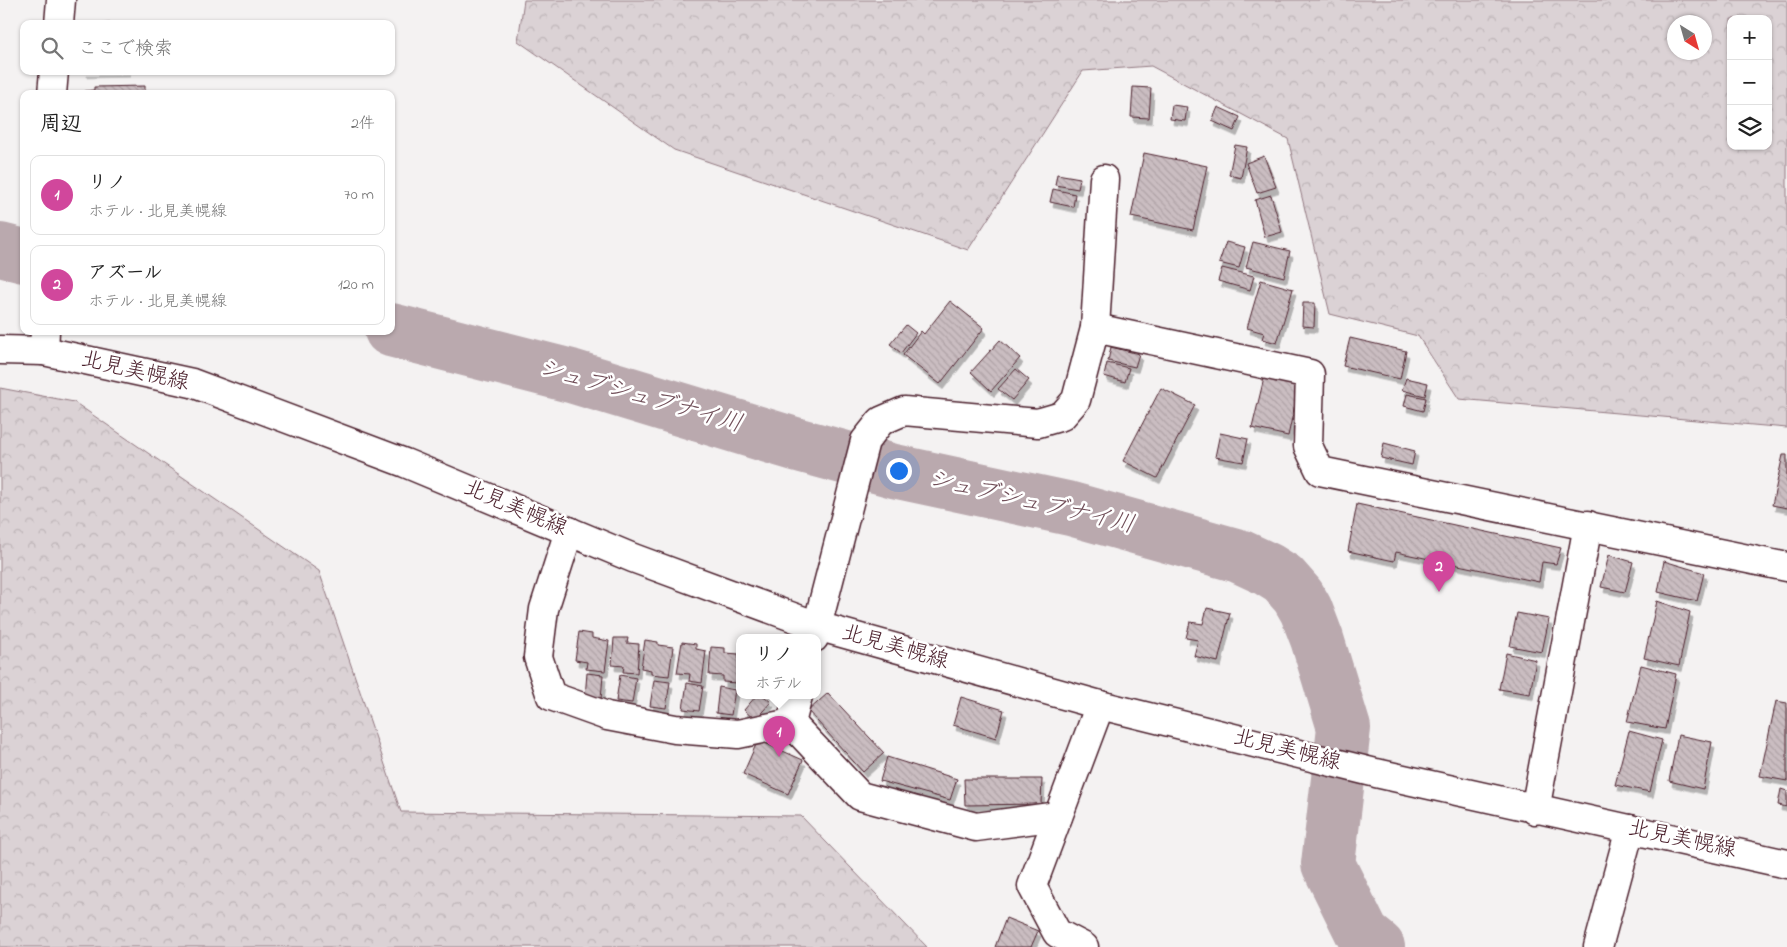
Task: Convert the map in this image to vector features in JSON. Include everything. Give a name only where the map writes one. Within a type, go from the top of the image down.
[{"type":"main road","points":[[59,20],[61,0]]},
{"type":"main road","points":[[52,90],[54,75]]},
{"type":"main road","points":[[815,632],[865,441],[881,421],[904,411],[1038,423],[1062,416],[1076,400],[1095,328],[1104,179]]},
{"type":"main road","points":[[1095,328],[1310,374],[1308,446],[1320,471],[1787,567]]},
{"type":"main road","name":"北見美幌線","points":[[0,350],[45,341],[192,383],[405,463],[815,632],[1376,773],[1535,810],[1787,864]]},
{"type":"main road","points":[[1535,810],[1588,525]]},
{"type":"main road","points":[[569,531],[544,609],[538,657],[551,696],[606,716],[675,729],[738,734],[791,723]]},
{"type":"main road","points":[[791,723],[797,699]]},
{"type":"main road","points":[[1084,947],[1057,933],[1032,886],[1100,705]]},
{"type":"main road","points":[[791,723],[860,796],[976,827],[1058,816]]},
{"type":"main road","points":[[1598,947],[1630,829]]},
{"type":"green space","points":[[524,0],[1787,0],[1787,428],[1459,399],[1418,336],[1330,314],[1288,139],[1151,66],[1083,71],[968,250],[674,150],[518,41]]},
{"type":"green space","points":[[0,388],[74,402],[319,571],[401,812],[801,816],[927,947],[0,947]]},
{"type":"building","points":[[145,86],[145,90],[94,90],[94,87]]},
{"type":"building","points":[[1133,87],[1151,88],[1149,118],[1131,117]]},
{"type":"building","points":[[1172,105],[1187,107],[1185,121],[1170,119]]},
{"type":"building","points":[[1218,107],[1240,117],[1234,131],[1212,121]]},
{"type":"building","points":[[1235,145],[1247,147],[1241,178],[1229,175]]},
{"type":"building","points":[[1144,153],[1207,166],[1193,230],[1131,217]]},
{"type":"building","points":[[1264,156],[1276,187],[1257,193],[1246,163]]},
{"type":"building","points":[[1057,174],[1080,178],[1078,189],[1055,185]]},
{"type":"building","points":[[1053,189],[1075,194],[1073,207],[1050,202]]},
{"type":"building","points":[[1271,195],[1282,232],[1265,237],[1255,200]]},
{"type":"building","points":[[1226,242],[1245,247],[1239,268],[1219,263]]},
{"type":"building","points":[[1253,242],[1290,251],[1284,277],[1246,267]]},
{"type":"building","points":[[1222,268],[1254,276],[1250,290],[1218,281]]},
{"type":"building","points":[[1261,280],[1293,289],[1277,343],[1262,339],[1264,333],[1247,328]]},
{"type":"building","points":[[950,301],[984,328],[940,384],[903,355],[921,331],[924,334]]},
{"type":"building","points":[[1303,303],[1315,303],[1314,327],[1302,326]]},
{"type":"building","points":[[906,325],[916,333],[901,353],[890,344]]},
{"type":"building","points":[[1350,338],[1406,351],[1400,379],[1343,366]]},
{"type":"building","points":[[1000,340],[1020,358],[991,391],[971,372]]},
{"type":"building","points":[[1111,347],[1139,354],[1135,367],[1108,361]]},
{"type":"building","points":[[1107,363],[1129,368],[1125,382],[1104,376]]},
{"type":"building","points":[[1016,369],[1029,380],[1012,400],[998,389]]},
{"type":"building","points":[[1264,378],[1299,386],[1288,436],[1252,428]]},
{"type":"building","points":[[1406,378],[1428,383],[1425,396],[1402,390]]},
{"type":"building","points":[[1161,388],[1195,405],[1157,478],[1123,461]]},
{"type":"building","points":[[1407,394],[1426,398],[1423,411],[1404,406]]},
{"type":"building","points":[[1220,433],[1248,439],[1243,462],[1215,457]]},
{"type":"building","points":[[1384,443],[1415,451],[1412,465],[1381,458]]},
{"type":"building","points":[[1783,455],[1787,455],[1787,508],[1772,505]]},
{"type":"building","points":[[1357,504],[1561,548],[1556,564],[1542,562],[1539,582],[1396,552],[1394,561],[1348,551]]},
{"type":"building","points":[[1609,555],[1633,562],[1625,592],[1601,587]]},
{"type":"building","points":[[1664,561],[1704,573],[1697,601],[1658,592]]},
{"type":"building","points":[[1657,601],[1690,612],[1679,666],[1644,658]]},
{"type":"building","points":[[1207,608],[1230,613],[1218,662],[1194,656],[1198,640],[1186,638],[1190,622],[1203,624]]},
{"type":"building","points":[[1517,613],[1549,619],[1542,652],[1510,646]]},
{"type":"building","points":[[579,632],[592,634],[592,638],[609,641],[605,671],[586,669],[587,662],[575,660]]},
{"type":"building","points":[[614,638],[628,638],[627,643],[639,644],[637,673],[623,672],[624,666],[612,665]]},
{"type":"building","points":[[645,640],[658,642],[658,645],[673,647],[669,676],[651,674],[651,670],[641,668]]},
{"type":"building","points":[[682,642],[696,644],[696,649],[706,651],[702,683],[689,681],[690,674],[677,673]]},
{"type":"building","points":[[711,647],[725,648],[725,653],[736,654],[736,683],[723,682],[723,676],[709,675]]},
{"type":"building","points":[[1506,653],[1536,660],[1530,694],[1499,689]]},
{"type":"building","points":[[1641,665],[1676,674],[1665,729],[1627,722]]},
{"type":"building","points":[[587,673],[603,675],[601,699],[585,697]]},
{"type":"building","points":[[620,675],[636,678],[632,703],[616,701]]},
{"type":"building","points":[[654,680],[670,682],[666,708],[650,706]]},
{"type":"building","points":[[687,683],[703,686],[699,711],[683,709]]},
{"type":"building","points":[[719,687],[735,690],[731,715],[716,713]]},
{"type":"building","points":[[828,693],[884,753],[863,772],[808,711]]},
{"type":"building","points":[[961,697],[1004,710],[996,738],[953,725]]},
{"type":"building","points":[[753,699],[768,699],[771,702],[755,720],[744,710]]},
{"type":"building","points":[[1776,701],[1787,703],[1787,781],[1760,776]]},
{"type":"building","points":[[1629,731],[1662,740],[1650,792],[1615,785]]},
{"type":"building","points":[[1678,735],[1712,742],[1703,789],[1669,781]]},
{"type":"building","points":[[758,740],[803,760],[788,794],[743,774]]},
{"type":"building","points":[[887,757],[957,779],[950,800],[880,781]]},
{"type":"building","points":[[964,779],[1042,779],[1041,804],[965,805]]},
{"type":"building","points":[[1781,789],[1787,791],[1787,807],[1778,805]]},
{"type":"building","points":[[1006,918],[1038,931],[1031,947],[995,947]]},
{"type":"waterway","name":"シュブシュブナイ川","points":[[0,250],[20,255]]},
{"type":"waterway","name":"シュブシュブナイ川","points":[[395,331],[571,376],[795,444],[894,471],[1071,509],[1239,556],[1283,579],[1298,596],[1306,610],[1317,639],[1344,728],[1328,864],[1363,935],[1378,947]]},
{"type":"place","name":"アズール","points":[[1439,592]]},
{"type":"place","name":"リノ","points":[[779,757]]}]
